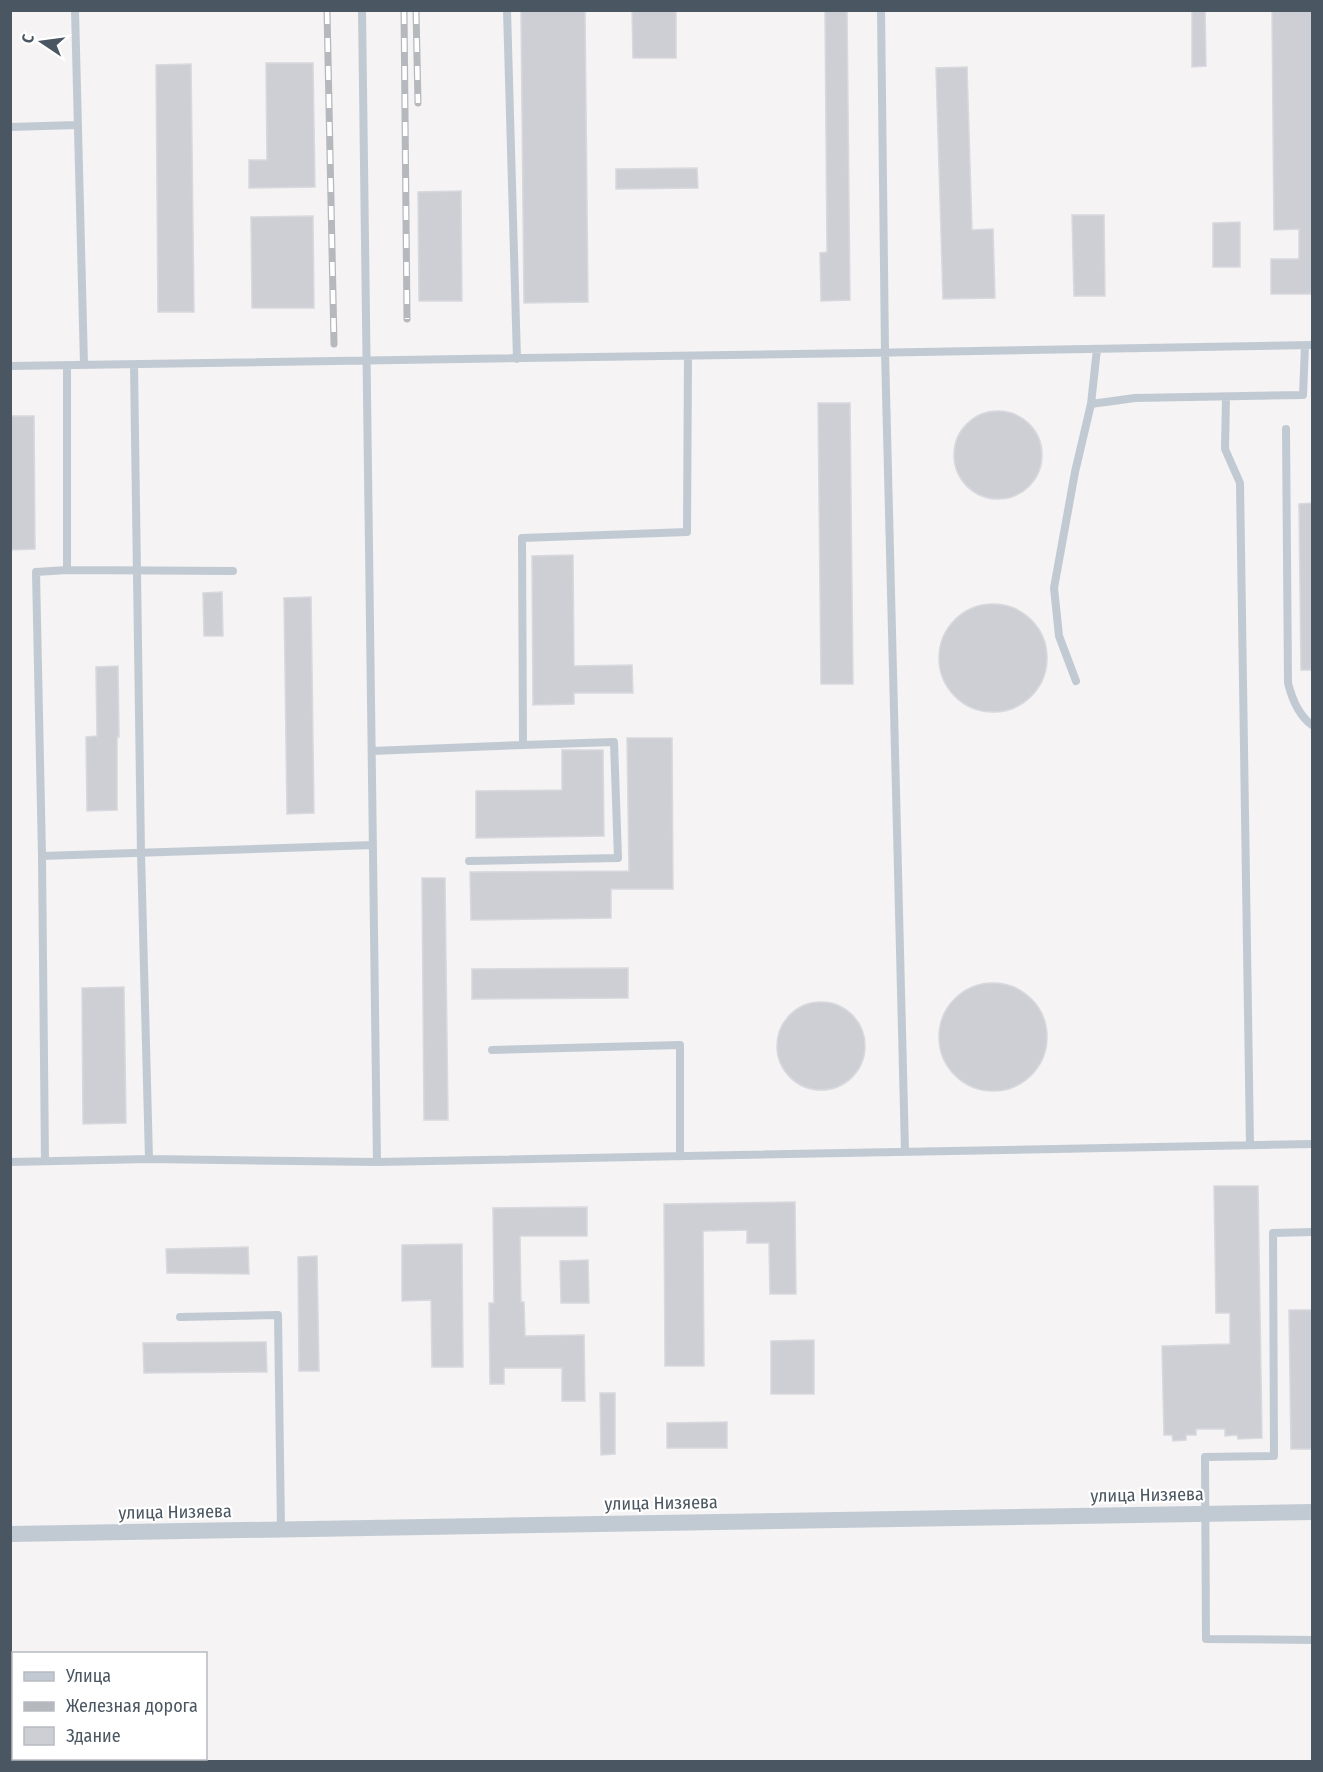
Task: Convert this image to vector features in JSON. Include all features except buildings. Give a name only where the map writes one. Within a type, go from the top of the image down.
[{"type":"street","name":"улица Низяева","points":[[10,1534],[1312,1512]]},
{"type":"lane","points":[[75,10],[84,365]]},
{"type":"lane","points":[[362,10],[376,1162]]},
{"type":"lane","points":[[507,10],[517,359]]},
{"type":"lane","points":[[881,10],[885,352],[905,1151]]},
{"type":"lane","points":[[10,127],[77,125]]},
{"type":"lane","points":[[10,366],[368,363],[1309,346],[1303,395],[1135,398],[1090,404]]},
{"type":"lane","points":[[1076,681],[1059,636],[1054,588],[1074,472],[1090,404],[1097,349]]},
{"type":"lane","points":[[523,745],[522,538],[687,532],[688,356]]},
{"type":"lane","points":[[134,364],[141,853],[149,1159]]},
{"type":"lane","points":[[67,365],[68,570]]},
{"type":"lane","points":[[1226,397],[1225,449],[1240,483],[1250,1145]]},
{"type":"lane","points":[[1286,429],[1288,683],[1293,701],[1312,725]]},
{"type":"lane","points":[[45,1161],[36,572],[68,570],[233,572]]},
{"type":"lane","points":[[372,751],[614,742],[618,858],[470,861]]},
{"type":"lane","points":[[42,856],[373,845]]},
{"type":"lane","points":[[492,1050],[680,1044],[680,1156]]},
{"type":"lane","points":[[10,1162],[149,1159],[376,1162],[1312,1144]]},
{"type":"lane","points":[[1312,1232],[1273,1233],[1274,1456],[1204,1457],[1206,1639],[1312,1640]]},
{"type":"lane","points":[[180,1317],[278,1316],[281,1529]]},
{"type":"railway","points":[[327,10],[334,344]]},
{"type":"railway","points":[[404,10],[407,319]]},
{"type":"railway","points":[[416,10],[418,103]]}]
